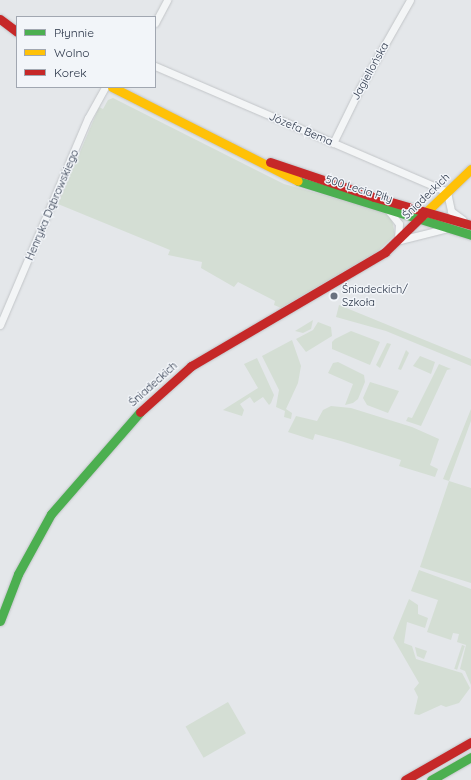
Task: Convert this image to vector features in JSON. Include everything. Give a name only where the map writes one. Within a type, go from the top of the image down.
[{"type":"street","points":[[156,21],[168,0]]},
{"type":"street","name":"Jagiellońska","points":[[333,143],[363,82],[410,0]]},
{"type":"street","points":[[0,19],[16,31]]},
{"type":"street","name":"Józefa Bema","points":[[156,66],[447,192]]},
{"type":"street","name":"Henryka Dąbrowskiego","points":[[0,325],[88,118],[104,88]]},
{"type":"street","name":"500 Lecia Piły","points":[[114,88],[245,154],[268,168],[306,185],[386,209],[471,224]]},
{"type":"street","name":"500 Lecia Piły","points":[[245,154],[422,216],[449,228],[471,235]]},
{"type":"street","name":"Śniadeckich","points":[[0,620],[18,574],[52,514],[148,403],[191,366],[349,275],[398,240],[471,169]]},
{"type":"street","points":[[447,192],[451,211],[471,224]]},
{"type":"street","name":"Śniadeckich","points":[[386,209],[399,224],[398,240]]},
{"type":"street","name":"Śniadeckich","points":[[398,240],[426,232],[449,228]]},
{"type":"street","points":[[405,780],[471,742]]},
{"type":"street","points":[[431,780],[471,756]]},
{"type":"shaded area","points":[[113,98],[284,184],[382,211],[392,219],[395,235],[377,252],[281,308],[274,305],[275,301],[238,282],[234,287],[201,268],[202,262],[168,255],[170,250],[58,204],[99,107],[103,109],[108,100]]},
{"type":"shaded area","points":[[339,305],[471,359],[471,366],[386,331],[336,317]]},
{"type":"shaded area","points":[[313,320],[311,329],[303,333],[295,331]]},
{"type":"shaded area","points":[[318,322],[331,327],[332,336],[306,352],[296,339],[313,330]]},
{"type":"shaded area","points":[[351,331],[380,342],[370,365],[332,349],[332,342],[335,339]]},
{"type":"shaded area","points":[[292,340],[301,366],[298,383],[286,409],[292,413],[291,419],[284,417],[285,411],[276,407],[279,390],[262,356]]},
{"type":"shaded area","points":[[387,343],[391,344],[380,368],[376,365]]},
{"type":"shaded area","points":[[406,350],[409,353],[401,370],[398,369]]},
{"type":"shaded area","points":[[420,356],[435,362],[431,374],[413,366]]},
{"type":"shaded area","points":[[257,358],[274,395],[271,403],[269,405],[263,397],[254,403],[250,397],[240,404],[244,410],[242,416],[223,410],[258,388],[244,364]]},
{"type":"shaded area","points":[[338,362],[364,375],[365,382],[358,399],[353,403],[345,405],[353,384],[328,373],[333,363]]},
{"type":"shaded area","points":[[439,364],[451,369],[447,370],[421,426],[406,421],[408,417],[412,418]]},
{"type":"shaded area","points":[[370,382],[399,391],[388,413],[367,405],[363,398]]},
{"type":"shaded area","points":[[331,406],[351,408],[412,427],[439,439],[430,465],[438,469],[435,477],[399,466],[401,460],[341,441],[315,434],[313,440],[288,432],[296,416],[317,421],[323,410]]},
{"type":"shaded area","points":[[471,409],[471,421],[449,481],[443,479]]},
{"type":"shaded area","points":[[449,481],[471,488],[471,583],[420,567]]},
{"type":"shaded area","points":[[419,570],[471,589],[471,685],[465,671],[460,669],[466,645],[457,642],[459,634],[453,633],[451,640],[427,632],[438,600],[411,591]]},
{"type":"shaded area","points":[[409,599],[418,605],[418,614],[428,618],[425,628],[407,622],[404,643],[412,646],[416,659],[462,673],[470,688],[459,703],[446,707],[441,705],[419,715],[414,714],[418,697],[414,689],[419,683],[393,638]]},
{"type":"shaded area","points":[[462,645],[465,646],[457,670],[454,669]]},
{"type":"shaded area","points":[[415,647],[427,651],[424,659],[417,656]]},
{"type":"shaded area","points":[[228,702],[246,733],[204,758],[186,726]]},
{"type":"traffic: fast","points":[[298,181],[471,235]]},
{"type":"traffic: fast","points":[[0,621],[18,574],[51,514],[140,412]]},
{"type":"traffic: fast","points":[[431,780],[471,757]]},
{"type":"traffic: slow","points":[[114,88],[298,181]]},
{"type":"traffic: slow","points":[[424,214],[471,169]]},
{"type":"traffic: jam","points":[[0,19],[16,31]]},
{"type":"traffic: jam","points":[[270,162],[374,197],[471,225]]},
{"type":"traffic: jam","points":[[140,412],[191,366],[385,252],[424,214]]},
{"type":"traffic: jam","points":[[405,780],[471,742]]},
{"type":"place","name":"Śniadeckich/ Szkoła","points":[[334,296]]}]
